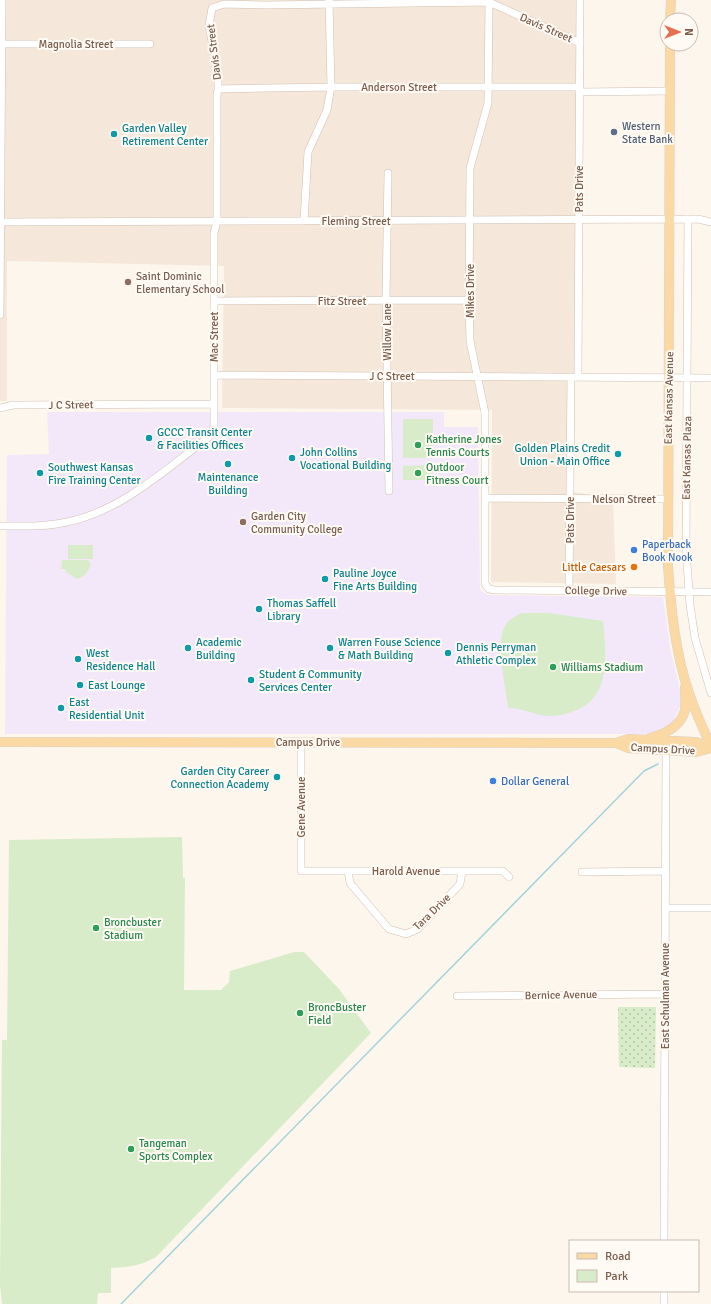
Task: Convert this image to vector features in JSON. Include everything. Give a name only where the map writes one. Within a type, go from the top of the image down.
[{"type":"main road","points":[[670,0],[670,12]]},
{"type":"main road","name":"East Kansas Avenue","points":[[670,52],[667,550],[676,638],[688,692],[711,747]]},
{"type":"main road","points":[[642,739],[668,732],[676,725],[685,710],[685,678]]},
{"type":"main road","name":"Campus Drive","points":[[0,742],[616,743],[628,739],[642,739],[696,742],[711,747]]},
{"type":"main road","name":"Campus Drive","points":[[616,743],[628,748],[666,751],[696,752],[711,747]]},
{"type":"street","points":[[0,315],[2,0]]},
{"type":"street","name":"Pats Drive","points":[[569,590],[570,499],[579,220],[580,0]]},
{"type":"street","name":"Davis Street","points":[[218,89],[218,71],[209,26],[212,8],[224,4],[266,5],[329,2],[489,1],[580,43]]},
{"type":"street","name":"Mikes Drive","points":[[485,584],[485,413],[470,341],[469,300],[470,168],[488,103],[489,1]]},
{"type":"street","points":[[304,221],[308,152],[327,110],[331,87],[329,2]]},
{"type":"street","name":"Magnolia Street","points":[[1,50],[150,44]]},
{"type":"street","name":"Anderson Street","points":[[218,89],[489,87],[670,91]]},
{"type":"street","name":"Mac Street","points":[[0,526],[54,524],[88,517],[120,502],[152,480],[209,437],[214,428],[214,233],[217,221],[218,89]]},
{"type":"street","name":"Willow Lane","points":[[388,174],[386,300],[389,491]]},
{"type":"street","name":"Fleming Street","points":[[0,222],[698,219],[711,222]]},
{"type":"street","name":"East Kansas Plaza","points":[[688,220],[686,550],[689,592],[695,638],[711,693]]},
{"type":"street","name":"Fitz Street","points":[[214,301],[469,300]]},
{"type":"street","name":"J C Street","points":[[214,375],[711,378]]},
{"type":"street","name":"J C Street","points":[[0,408],[13,405],[214,404]]},
{"type":"street","name":"Nelson Street","points":[[485,498],[668,499]]},
{"type":"street","name":"College Drive","points":[[485,584],[489,589],[495,590],[711,592]]},
{"type":"street","name":"Gene Avenue","points":[[301,742],[301,871]]},
{"type":"street","name":"East Schulman Avenue","points":[[664,1240],[666,751]]},
{"type":"street","name":"Harold Avenue","points":[[301,871],[503,871],[509,877]]},
{"type":"street","name":"Tara Drive","points":[[348,871],[350,883],[389,929],[406,934],[418,929],[460,884],[462,871]]},
{"type":"street","points":[[582,872],[666,871]]},
{"type":"street","points":[[665,908],[711,908]]},
{"type":"street","name":"Bernice Avenue","points":[[457,996],[664,994]]},
{"type":"street","points":[[664,1292],[664,1304]]},
{"type":"shaded area","points":[[0,0],[579,0],[574,492],[613,499],[616,584],[491,582],[492,410],[222,408],[224,266],[7,261],[7,401],[0,401]]},
{"type":"shaded area","name":"Garden City Community College","points":[[47,412],[444,412],[444,427],[478,427],[480,590],[488,595],[663,597],[670,648],[681,694],[681,705],[672,723],[650,734],[5,734],[7,455],[49,454]]},
{"type":"green space","name":"Katherine Jones Tennis Courts","points":[[403,419],[433,419],[433,458],[403,458]]},
{"type":"green space","name":"Outdoor Fitness Court","points":[[432,465],[433,480],[403,480],[403,466]]},
{"type":"green space","points":[[68,545],[93,545],[93,559],[68,559]]},
{"type":"green space","points":[[62,560],[88,560],[91,564],[84,575],[77,579],[66,572],[65,569],[61,569]]},
{"type":"green space","name":"Williams Stadium","points":[[522,613],[549,613],[603,621],[605,647],[604,673],[601,685],[595,696],[586,705],[568,713],[553,716],[545,716],[519,709],[508,708],[501,654],[502,633],[508,621]]},
{"type":"green space","name":"Tangeman Sports Complex","points":[[182,837],[183,878],[185,878],[184,990],[221,990],[229,982],[230,971],[294,952],[304,952],[339,989],[371,1033],[156,1257],[134,1266],[111,1268],[111,1293],[98,1293],[97,1304],[2,1304],[0,1285],[2,1040],[7,1040],[9,840]]},
{"type":"green space","points":[[618,1007],[656,1007],[655,1068],[619,1067]]},
{"type":"waterway","points":[[121,1304],[644,771],[658,764]]},
{"type":"place","name":"Western State Bank","points":[[614,132]]},
{"type":"place","name":"Garden Valley Retirement Center","points":[[114,134]]},
{"type":"place","name":"Saint Dominic Elementary School","points":[[128,282]]},
{"type":"place","name":"GCCC Transit Center & Facilities Offices","points":[[149,438]]},
{"type":"place","name":"Katherine Jones Tennis Courts","points":[[418,445]]},
{"type":"place","name":"Golden Plains Credit Union - Main Office","points":[[618,454]]},
{"type":"place","name":"John Collins Vocational Building","points":[[292,458]]},
{"type":"place","name":"Maintenance Building","points":[[228,464]]},
{"type":"place","name":"Southwest Kansas Fire Training Center","points":[[40,473]]},
{"type":"place","name":"Outdoor Fitness Court","points":[[418,473]]},
{"type":"place","name":"Garden City Community College","points":[[243,522]]},
{"type":"place","name":"Paperback Book Nook","points":[[634,550]]},
{"type":"place","name":"Little Caesars","points":[[634,567]]},
{"type":"place","name":"Pauline Joyce Fine Arts Building","points":[[325,579]]},
{"type":"place","name":"Thomas Saffell Library","points":[[259,609]]},
{"type":"place","name":"Academic Building","points":[[188,648]]},
{"type":"place","name":"Warren Fouse Science & Math Building","points":[[330,648]]},
{"type":"place","name":"Dennis Perryman Athletic Complex","points":[[448,653]]},
{"type":"place","name":"West Residence Hall","points":[[78,659]]},
{"type":"place","name":"Williams Stadium","points":[[553,667]]},
{"type":"place","name":"Student & Community Services Center","points":[[251,680]]},
{"type":"place","name":"East Lounge","points":[[80,685]]},
{"type":"place","name":"East Residential Unit","points":[[61,708]]},
{"type":"place","name":"Garden City Career Connection Academy","points":[[277,777]]},
{"type":"place","name":"Dollar General","points":[[493,781]]},
{"type":"place","name":"Broncbuster Stadium","points":[[96,928]]},
{"type":"place","name":"BroncBuster Field","points":[[300,1013]]},
{"type":"place","name":"Tangeman Sports Complex","points":[[131,1149]]}]
